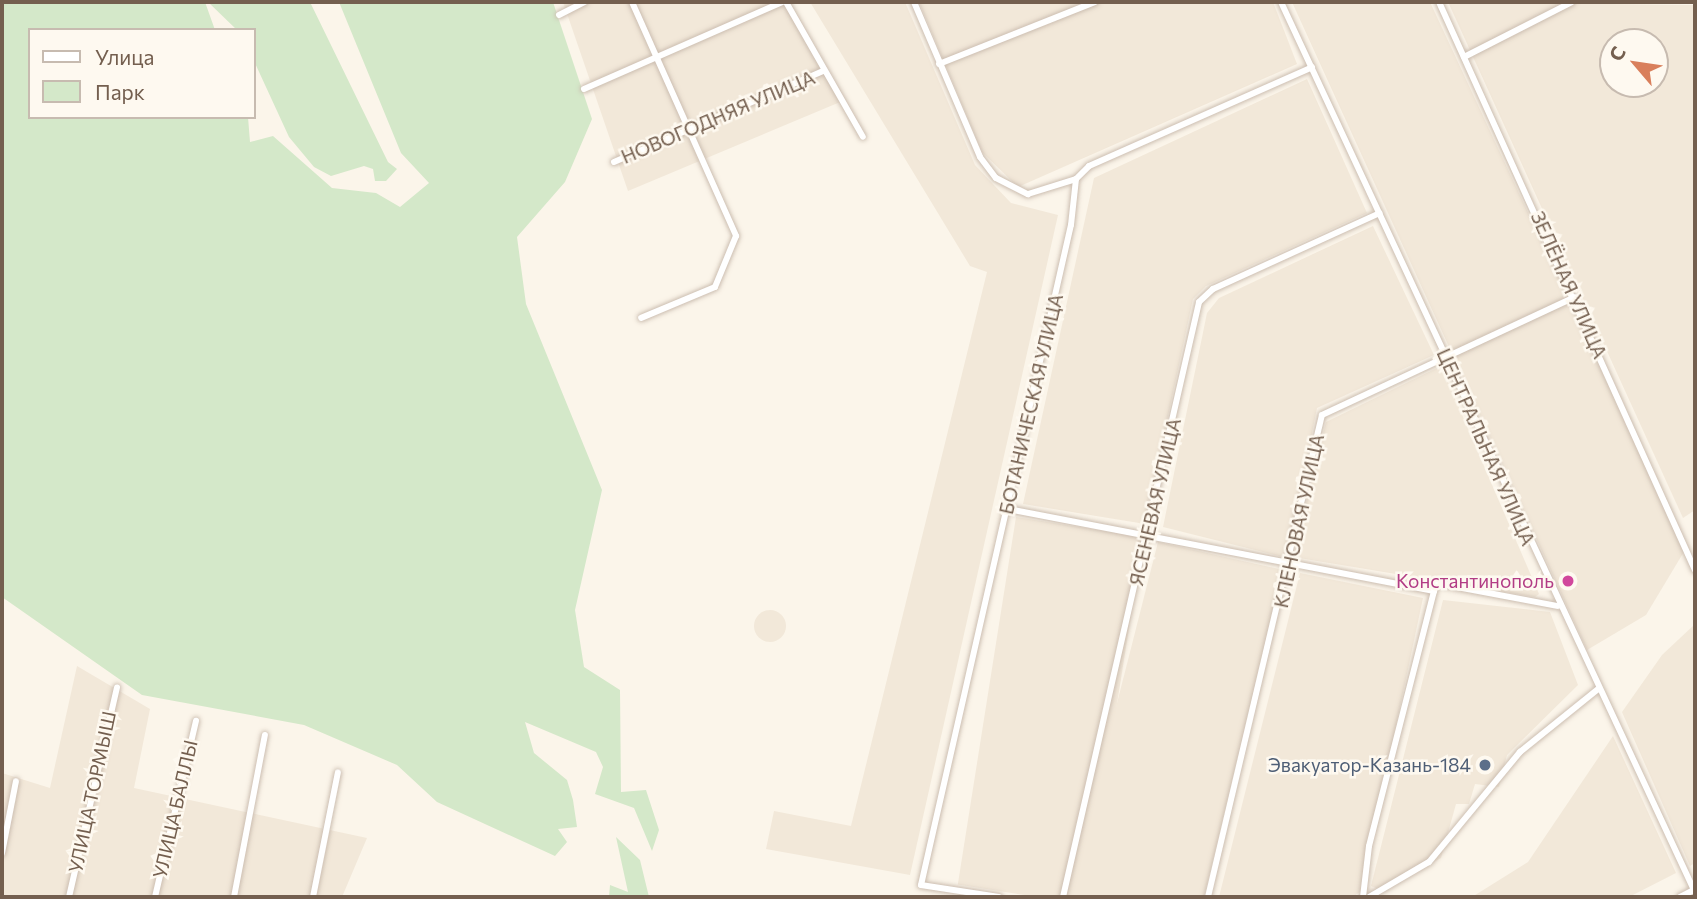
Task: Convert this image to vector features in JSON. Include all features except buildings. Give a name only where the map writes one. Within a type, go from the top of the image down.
[{"type":"street","points":[[559,15],[584,2]]},
{"type":"street","points":[[632,2],[736,236],[715,287],[641,318]]},
{"type":"street","points":[[584,89],[656,55],[784,2],[863,136]]},
{"type":"street","points":[[914,2],[980,157],[996,178],[1028,194],[1076,179],[1089,166],[1312,67]]},
{"type":"street","points":[[939,64],[1094,2]]},
{"type":"street","name":"ЦЕНТРАЛЬНАЯ УЛИЦА","points":[[1281,2],[1558,606],[1694,890]]},
{"type":"street","name":"ЗЕЛЁНАЯ УЛИЦА","points":[[1439,2],[1575,297],[1695,570]]},
{"type":"street","points":[[1464,57],[1572,2]]},
{"type":"street","name":"НОВОГОДНЯЯ УЛИЦА","points":[[614,162],[823,71]]},
{"type":"street","name":"БОТАНИЧЕСКАЯ УЛИЦА","points":[[999,897],[921,885],[1071,225],[1076,179]]},
{"type":"street","name":"ЯСЕНЕВАЯ УЛИЦА","points":[[1063,897],[1150,532],[1199,302],[1213,289],[1380,213]]},
{"type":"street","name":"КЛЕНОВАЯ УЛИЦА","points":[[1208,897],[1291,564],[1322,415],[1575,297]]},
{"type":"street","points":[[1008,509],[1150,532],[1291,564],[1434,591]]},
{"type":"street","points":[[1363,897],[1369,874],[1369,846],[1436,583],[1558,606]]},
{"type":"street","name":"УЛИЦА ТОРМЫШ","points":[[69,897],[117,687]]},
{"type":"street","points":[[1369,897],[1429,862],[1520,752],[1598,689]]},
{"type":"street","name":"УЛИЦА БАЛЛЫ","points":[[155,897],[196,721]]},
{"type":"street","points":[[234,897],[265,735]]},
{"type":"street","points":[[313,897],[338,772]]},
{"type":"street","points":[[2,853],[16,781]]},
{"type":"street","points":[[1687,877],[1695,872]]},
{"type":"street","points":[[1680,897],[1694,890]]},
{"type":"shaded area","points":[[563,2],[784,2],[845,100],[628,191]]},
{"type":"shaded area","points":[[810,2],[905,2],[975,165],[1011,203],[1058,215],[910,875],[766,849],[774,811],[851,826],[987,272],[970,266]]},
{"type":"shaded area","points":[[919,2],[1273,2],[1297,64],[1018,187],[982,152]]},
{"type":"shaded area","points":[[1292,2],[1430,2],[1685,550],[1646,615],[1587,650]]},
{"type":"shaded area","points":[[1448,2],[1695,5],[1695,510],[1683,518]]},
{"type":"shaded area","points":[[1307,79],[1367,213],[1206,286],[1193,299],[1145,524],[1023,504],[1094,178]]},
{"type":"shaded area","points":[[1373,226],[1434,355],[1317,408],[1287,558],[1163,527],[1207,313],[1219,298]]},
{"type":"shaded area","points":[[1441,366],[1539,594],[1535,597],[1293,557],[1326,422]]},
{"type":"shaded area","points":[[1016,517],[1143,537],[1086,897],[1037,897],[958,884]]},
{"type":"shaded area","points":[[1158,542],[1283,570],[1204,897],[1076,897],[1070,888]]},
{"type":"shaded area","points":[[1300,573],[1423,598],[1361,891],[1353,897],[1219,897]]},
{"type":"shaded area","points":[[1443,600],[1550,612],[1578,685],[1507,755],[1499,787],[1475,784],[1469,804],[1456,804],[1441,858],[1383,891],[1371,886]]},
{"type":"shaded area","points":[[770,610],[782,614],[786,626],[782,638],[770,642],[758,638],[754,626],[758,614]]},
{"type":"shaded area","points":[[1695,624],[1695,863],[1690,866],[1622,712],[1662,655]]},
{"type":"shaded area","points":[[77,666],[150,709],[134,788],[367,838],[342,897],[2,897],[2,773],[50,788]]},
{"type":"shaded area","points":[[1613,736],[1676,873],[1629,897],[1472,897],[1528,862]]},
{"type":"green space","points":[[2,2],[205,2],[214,28],[28,28],[28,119],[248,119],[250,142],[273,136],[332,188],[376,193],[400,207],[429,183],[401,153],[339,2],[553,2],[592,119],[565,182],[517,237],[526,304],[602,490],[575,610],[584,667],[620,690],[621,792],[646,790],[659,830],[652,851],[634,808],[595,794],[603,767],[596,752],[525,722],[534,753],[567,780],[573,800],[577,827],[558,829],[567,842],[555,856],[437,802],[397,765],[304,725],[142,695],[2,597]]},
{"type":"green space","points":[[208,2],[310,2],[388,162],[397,169],[386,181],[375,181],[373,169],[364,166],[331,176],[314,167],[289,137],[256,65],[256,28],[235,28]]},
{"type":"green space","points":[[616,837],[640,860],[649,897],[609,897],[610,885],[628,892]]},
{"type":"place","name":"Константинополь","points":[[1568,581]]},
{"type":"place","name":"Эвакуатор-Казань-184","points":[[1485,765]]}]
